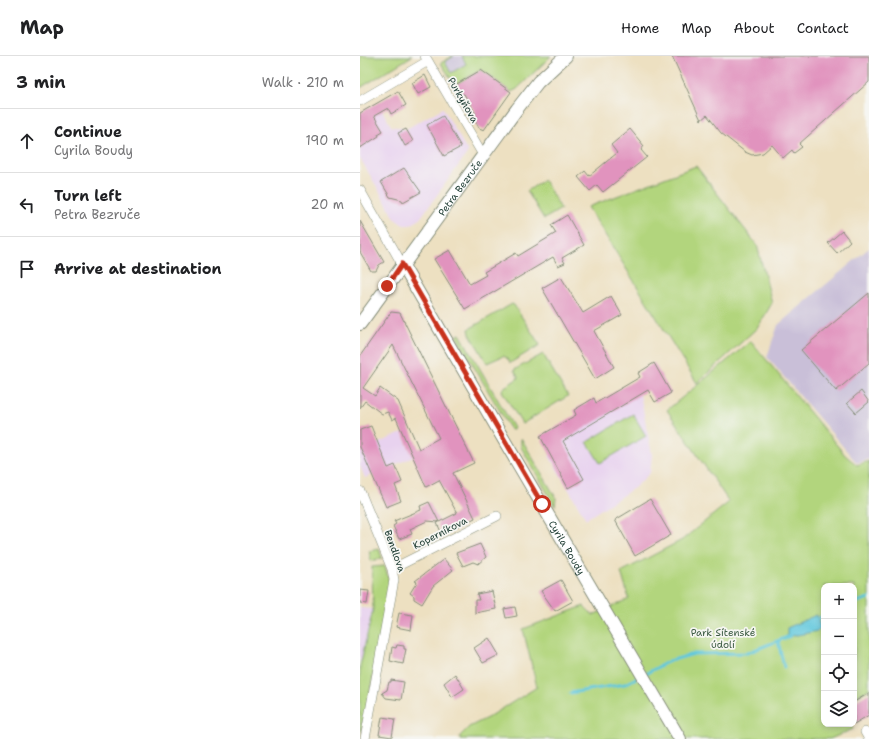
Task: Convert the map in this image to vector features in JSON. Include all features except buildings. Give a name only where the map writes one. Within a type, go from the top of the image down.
[{"type":"street","name":"Petra Bezruče","points":[[360,324],[482,155],[538,82],[566,56]]},
{"type":"street","name":"Purkyňova","points":[[427,59],[482,155]]},
{"type":"street","points":[[360,101],[427,59]]},
{"type":"street","name":"Cyrila Boudy","points":[[360,190],[680,739]]},
{"type":"street","name":"Bendlova","points":[[360,491],[392,569],[394,580],[365,739]]},
{"type":"street","name":"Koperníkova","points":[[392,569],[497,516]]},
{"type":"shaded area","points":[[454,56],[462,56],[466,64],[451,73],[444,62]]},
{"type":"shaded area","points":[[378,103],[391,126],[406,129],[443,108],[468,152],[419,220],[410,225],[404,225],[396,220],[360,158],[360,113]]},
{"type":"shaded area","points":[[869,248],[869,459],[857,463],[767,357],[778,325]]},
{"type":"shaded area","points":[[654,363],[671,393],[655,402],[647,389],[640,394],[652,455],[650,473],[634,488],[586,519],[549,456],[552,454],[540,436],[576,415],[574,410],[594,398],[597,403],[641,378],[638,373]]},
{"type":"shaded area","points":[[402,433],[413,457],[365,478],[360,466],[360,451]]},
{"type":"shaded area","points":[[360,608],[373,609],[360,666]]},
{"type":"green space","points":[[360,56],[412,56],[360,88]]},
{"type":"green space","points":[[454,56],[445,62],[451,73],[466,64],[462,56],[551,56],[517,89],[511,92],[481,70],[455,85],[441,63]]},
{"type":"green space","points":[[696,166],[757,245],[772,303],[758,327],[697,383],[588,207]]},
{"type":"green space","points":[[544,180],[561,209],[544,219],[527,191]]},
{"type":"green space","points":[[512,304],[540,345],[510,363],[507,358],[503,356],[487,363],[470,334],[469,329]]},
{"type":"green space","points":[[460,334],[514,428],[511,430],[456,336]]},
{"type":"green space","name":"Park Sítenské údolí","points":[[751,341],[845,455],[857,465],[869,461],[869,689],[857,696],[857,583],[821,583],[821,727],[852,727],[853,729],[830,739],[460,739],[460,736],[469,727],[489,717],[537,687],[523,629],[584,606],[593,615],[629,599],[621,572],[682,540],[729,502],[667,410]]},
{"type":"green space","points":[[543,354],[568,396],[522,424],[502,391],[503,388],[517,379],[518,377],[514,370]]},
{"type":"green space","points":[[633,414],[646,436],[600,463],[587,442]]},
{"type":"green space","points":[[521,438],[556,498],[555,506],[521,447]]},
{"type":"green space","points":[[379,549],[382,558],[371,561],[369,551]]},
{"type":"green space","points":[[385,566],[390,584],[367,708],[360,735],[360,666],[373,609],[372,567]]},
{"type":"water","points":[[816,615],[821,628],[818,631],[787,637],[787,628]]},
{"type":"waterway","points":[[857,602],[869,598]]},
{"type":"waterway","points":[[815,621],[821,617]]},
{"type":"waterway","points":[[645,674],[669,661],[694,654],[747,653],[790,636]]},
{"type":"waterway","points":[[778,641],[784,667]]},
{"type":"waterway","points":[[570,693],[625,684],[640,676]]},
{"type":"route","points":[[387,286],[402,264],[542,504]]}]
